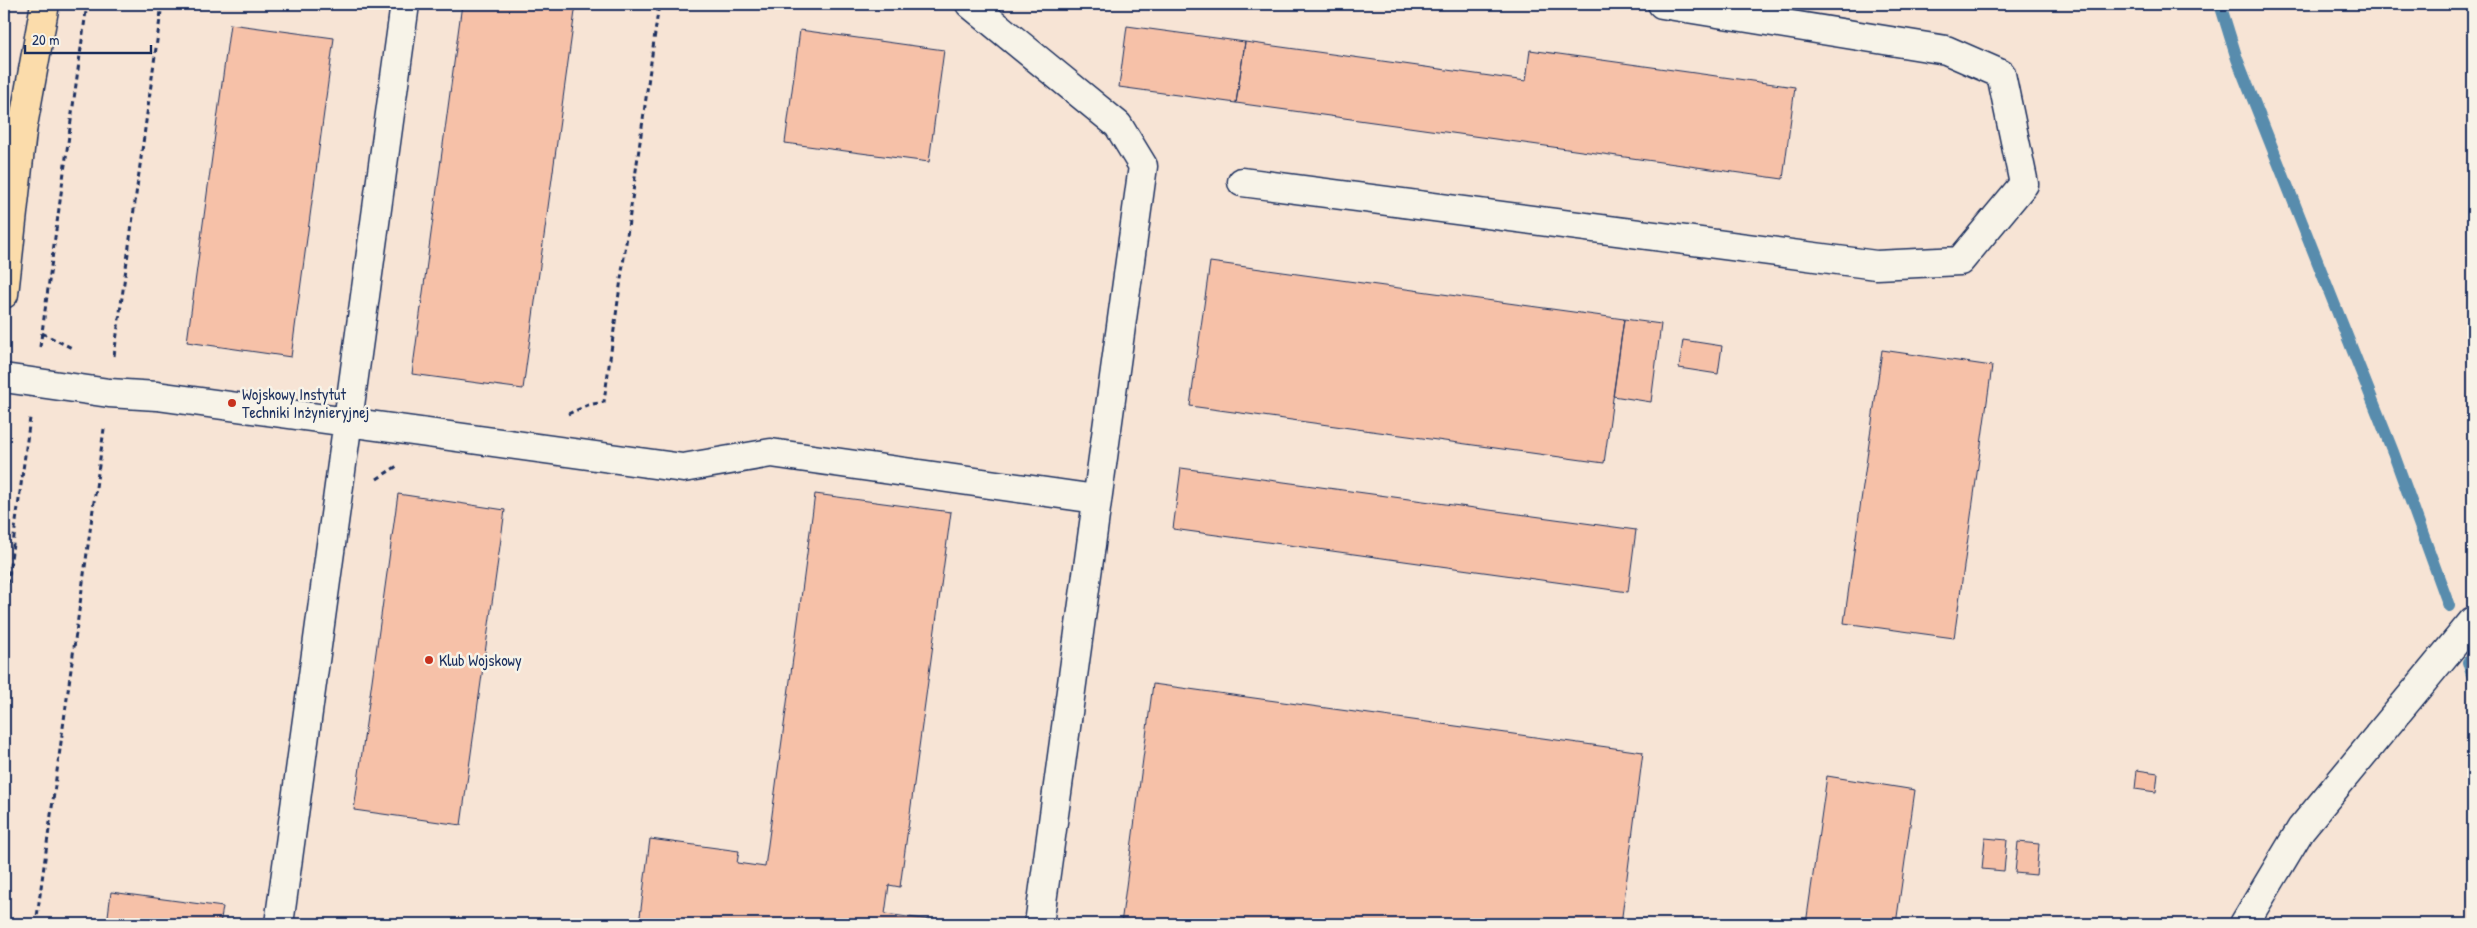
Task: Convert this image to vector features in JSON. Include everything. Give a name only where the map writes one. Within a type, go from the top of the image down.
[{"type":"main road","points":[[4,294],[13,131],[44,4]]},
{"type":"lane","points":[[279,924],[405,4]]},
{"type":"lane","points":[[970,4],[1118,125],[1143,166],[1038,924]]},
{"type":"lane","points":[[1242,182],[1876,265],[1960,261],[2024,184],[2001,74],[1946,50],[1662,4]]},
{"type":"lane","points":[[4,378],[109,393],[157,396],[348,424],[683,468],[771,453],[1096,499]]},
{"type":"lane","points":[[2244,924],[2301,829],[2473,622]]},
{"type":"path","points":[[77,350],[64,346],[42,333],[87,4]]},
{"type":"path","points":[[36,924],[162,4]]},
{"type":"path","points":[[560,417],[588,405],[604,402],[660,4]]},
{"type":"path","points":[[107,354],[114,355]]},
{"type":"path","points":[[4,611],[28,430]]},
{"type":"building","points":[[462,4],[576,4],[523,389],[412,374]]},
{"type":"building","points":[[230,24],[334,38],[291,357],[187,342]]},
{"type":"building","points":[[1127,26],[1245,42],[1236,103],[1119,87]]},
{"type":"building","points":[[800,30],[944,50],[929,162],[785,143]]},
{"type":"building","points":[[1245,42],[1526,81],[1530,50],[1795,87],[1783,179],[1236,103]]},
{"type":"building","points":[[1210,262],[1624,319],[1604,463],[1190,406]]},
{"type":"building","points":[[1624,319],[1661,324],[1651,402],[1613,396]]},
{"type":"building","points":[[1683,340],[1722,346],[1718,374],[1679,368]]},
{"type":"building","points":[[1882,350],[1992,366],[1954,638],[1844,623]]},
{"type":"building","points":[[1181,468],[1636,530],[1628,592],[1173,529]]},
{"type":"building","name":"Klub Wojskowy","points":[[398,494],[505,510],[461,825],[354,810]]},
{"type":"building","points":[[815,494],[951,512],[900,887],[889,885],[885,914],[962,924],[639,924],[650,839],[739,851],[737,863],[765,867]]},
{"type":"building","points":[[1153,684],[1643,752],[1621,924],[1121,924]]},
{"type":"building","points":[[2137,770],[2158,773],[2156,792],[2135,789]]},
{"type":"building","points":[[1827,776],[1915,790],[1896,924],[1806,924]]},
{"type":"building","points":[[1985,838],[2007,840],[2004,871],[1982,869]]},
{"type":"building","points":[[2018,842],[2039,844],[2036,875],[2015,873]]},
{"type":"building","points":[[111,892],[223,907],[220,924],[107,924]]},
{"type":"waterway","points":[[2220,4],[2237,59],[2393,452],[2449,606]]},
{"type":"waterway","points":[[2468,662],[2473,678]]},
{"type":"place","name":"Wojskowy Instytut Techniki Inżynieryjnej","points":[[232,403]]},
{"type":"place","name":"Klub Wojskowy","points":[[429,660]]}]
